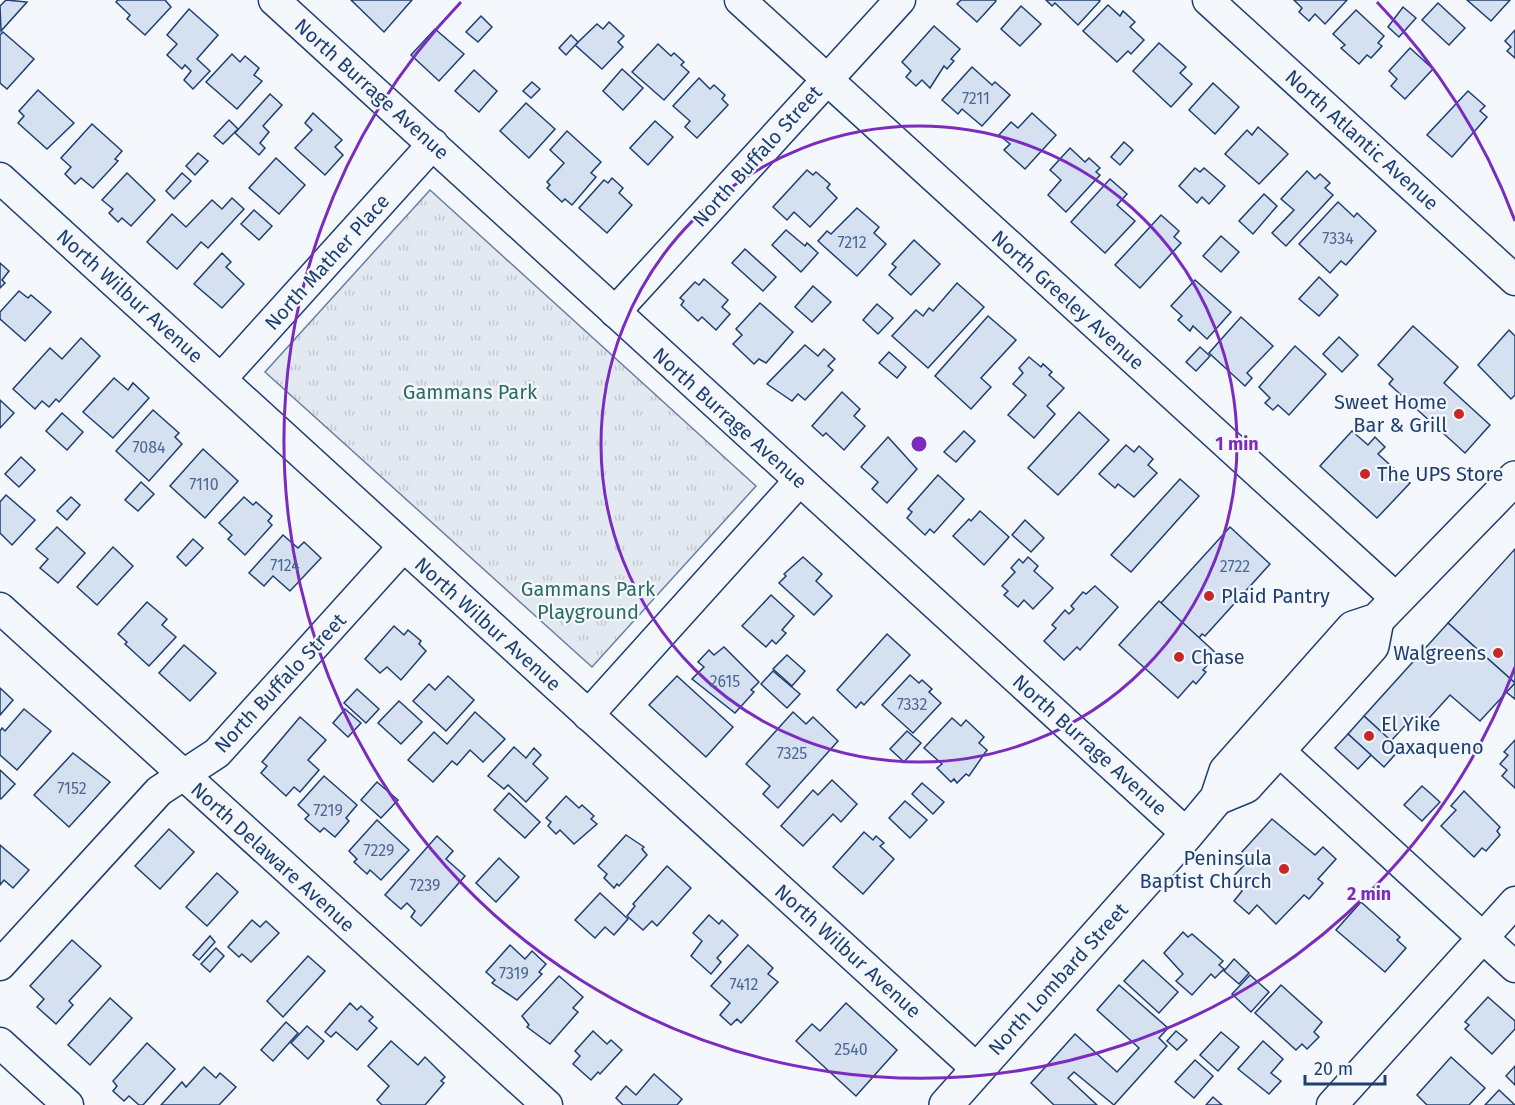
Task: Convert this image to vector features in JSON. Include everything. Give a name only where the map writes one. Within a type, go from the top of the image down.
[{"type":"main road","name":"North Lombard Street","points":[[946,1105],[1218,798],[1226,771],[1338,644],[1353,628],[1387,610],[1515,478]]},
{"type":"main road","name":"North Lombard Street","points":[[1218,798],[1246,786],[1372,646],[1387,610]]},
{"type":"street","name":"North Burrage Avenue","points":[[274,0],[1187,834]]},
{"type":"street","name":"North Greeley Avenue","points":[[740,0],[827,79],[1387,610]]},
{"type":"street","name":"North Buffalo Street","points":[[615,312],[900,0]]},
{"type":"street","name":"North Atlantic Avenue","points":[[1208,0],[1515,280]]},
{"type":"street","name":"North Mather Place","points":[[221,379],[433,144]]},
{"type":"street","name":"North Wilbur Avenue","points":[[0,178],[978,1070]]},
{"type":"street","points":[[588,715],[799,481]]},
{"type":"street","name":"North Buffalo Street","points":[[0,965],[159,791],[217,753],[404,547]]},
{"type":"street","name":"North Delaware Avenue","points":[[0,608],[547,1105]]},
{"type":"street","points":[[1278,750],[1515,967]]},
{"type":"street","points":[[1332,1105],[1515,902]]},
{"type":"street","points":[[0,1043],[68,1105]]},
{"type":"green space","name":"Gammans Park","points":[[430,190],[756,486],[592,667],[265,372]]},
{"type":"building","points":[[6,0],[27,2],[1,31],[0,6]]},
{"type":"building","points":[[118,0],[165,0],[171,7],[145,35],[127,19],[130,15],[116,2]]},
{"type":"building","points":[[351,0],[412,0],[384,32]]},
{"type":"building","points":[[961,0],[996,1],[977,22],[957,4]]},
{"type":"building","points":[[1046,0],[1100,1],[1078,25],[1055,3],[1052,6]]},
{"type":"building","points":[[1294,0],[1347,0],[1325,24],[1315,14],[1309,21],[1299,12],[1302,8]]},
{"type":"building","points":[[1467,0],[1510,0],[1491,21]]},
{"type":"building","points":[[1438,3],[1465,28],[1449,45],[1422,20]]},
{"type":"building","points":[[1108,5],[1120,16],[1123,11],[1135,22],[1130,27],[1144,40],[1131,54],[1128,51],[1117,62],[1083,31]]},
{"type":"building","points":[[1021,6],[1041,24],[1020,46],[1001,29]]},
{"type":"building","points":[[1403,7],[1416,18],[1399,37],[1388,27]]},
{"type":"building","points":[[189,9],[218,35],[197,59],[210,71],[193,89],[184,80],[191,71],[185,65],[182,69],[167,55],[177,44],[167,35]]},
{"type":"building","points":[[1356,10],[1384,36],[1378,43],[1382,46],[1371,58],[1367,55],[1359,64],[1341,48],[1345,45],[1333,34]]},
{"type":"building","points":[[481,16],[492,27],[478,42],[466,32]]},
{"type":"building","points":[[609,22],[624,36],[618,42],[623,47],[602,69],[575,45],[597,24],[603,29]]},
{"type":"building","points":[[934,26],[960,49],[951,59],[954,61],[947,69],[944,66],[930,88],[922,80],[916,86],[906,77],[911,71],[902,62]]},
{"type":"building","points":[[435,29],[464,54],[439,81],[411,55]]},
{"type":"building","points":[[1515,30],[1515,58],[1507,51],[1511,47],[1505,41]]},
{"type":"building","points":[[3,32],[34,59],[7,89],[0,83],[0,35]]},
{"type":"building","points":[[571,35],[578,42],[566,55],[559,48]]},
{"type":"building","points":[[1159,43],[1186,67],[1180,73],[1192,84],[1171,107],[1133,71]]},
{"type":"building","points":[[658,44],[671,56],[674,53],[684,62],[681,65],[689,72],[664,100],[632,72]]},
{"type":"building","points":[[1410,48],[1433,69],[1405,99],[1391,86],[1397,79],[1389,71]]},
{"type":"building","points":[[232,54],[240,62],[245,56],[259,68],[254,75],[262,81],[237,109],[206,82]]},
{"type":"building","points":[[972,67],[992,85],[995,82],[1010,95],[982,126],[962,109],[958,114],[942,100]]},
{"type":"building","points":[[622,69],[643,88],[623,110],[603,91]]},
{"type":"building","points":[[474,70],[497,91],[479,112],[455,91]]},
{"type":"building","points":[[699,78],[710,89],[714,85],[725,95],[722,99],[728,105],[697,138],[685,127],[690,121],[673,106]]},
{"type":"building","points":[[532,82],[540,89],[531,98],[523,91]]},
{"type":"building","points":[[1213,83],[1239,107],[1215,134],[1189,110]]},
{"type":"building","points":[[38,90],[74,123],[47,149],[18,123],[24,116],[19,111]]},
{"type":"building","points":[[1468,91],[1485,106],[1480,111],[1487,117],[1452,157],[1427,135]]},
{"type":"building","points":[[270,94],[282,105],[263,126],[269,132],[260,143],[265,148],[259,155],[235,133]]},
{"type":"building","points":[[526,103],[555,129],[529,158],[500,131]]},
{"type":"building","points":[[313,113],[342,140],[335,147],[343,155],[325,175],[295,148],[312,130],[305,123]]},
{"type":"building","points":[[1032,113],[1056,135],[1025,169],[1004,150],[1010,144],[999,135],[1011,122],[1018,128]]},
{"type":"building","points":[[229,120],[238,129],[223,144],[214,136]]},
{"type":"building","points":[[655,121],[673,137],[648,165],[630,148]]},
{"type":"building","points":[[92,124],[122,151],[115,159],[118,161],[93,188],[81,178],[75,184],[65,174],[71,167],[61,158]]},
{"type":"building","points":[[1258,127],[1288,154],[1259,184],[1225,154],[1247,130],[1252,135]]},
{"type":"building","points":[[567,131],[601,162],[591,173],[596,177],[572,205],[565,199],[562,202],[547,188],[550,185],[547,182],[564,163],[550,150]]},
{"type":"building","points":[[1124,142],[1133,150],[1120,165],[1111,157]]},
{"type":"building","points":[[1070,148],[1085,162],[1089,158],[1100,168],[1096,172],[1100,175],[1066,212],[1048,195],[1061,180],[1050,170]]},
{"type":"building","points":[[198,153],[208,161],[195,175],[186,166]]},
{"type":"building","points":[[276,158],[305,185],[279,214],[249,188]]},
{"type":"building","points":[[1195,168],[1200,172],[1204,168],[1225,186],[1209,204],[1202,197],[1197,203],[1179,186]]},
{"type":"building","points":[[807,170],[813,175],[816,172],[830,184],[827,188],[837,198],[810,227],[794,212],[787,220],[773,207]]},
{"type":"building","points":[[1307,171],[1315,179],[1320,174],[1330,183],[1325,188],[1333,195],[1286,246],[1272,233],[1294,210],[1281,199]]},
{"type":"building","points":[[127,173],[155,200],[131,226],[122,218],[118,222],[109,213],[113,209],[102,200]]},
{"type":"building","points":[[182,173],[191,181],[174,199],[166,191]]},
{"type":"building","points":[[612,178],[623,188],[619,193],[632,205],[607,233],[579,208],[604,180],[608,183]]},
{"type":"building","points":[[1110,179],[1127,194],[1117,205],[1135,221],[1105,253],[1071,222]]},
{"type":"building","points":[[1264,194],[1277,206],[1253,234],[1239,221]]},
{"type":"building","points":[[232,198],[244,209],[208,248],[201,242],[177,269],[147,242],[172,214],[186,227],[212,200],[222,209]]},
{"type":"building","points":[[1338,202],[1354,217],[1357,213],[1376,231],[1346,265],[1341,261],[1330,273],[1299,244]]},
{"type":"building","points":[[857,208],[879,227],[874,233],[886,244],[857,276],[818,241],[827,231],[831,234]]},
{"type":"building","points":[[254,210],[272,226],[259,240],[241,224]]},
{"type":"building","points":[[1161,215],[1179,231],[1174,237],[1181,243],[1140,288],[1115,265]]},
{"type":"building","points":[[786,230],[805,246],[807,243],[818,253],[801,272],[772,245]]},
{"type":"building","points":[[1221,236],[1239,252],[1221,272],[1203,256]]},
{"type":"building","points":[[914,240],[940,264],[911,295],[889,275],[896,267],[892,264]]},
{"type":"building","points":[[745,249],[776,277],[763,291],[732,263]]},
{"type":"building","points":[[222,253],[231,262],[226,267],[244,284],[222,308],[194,284]]},
{"type":"building","points":[[0,263],[9,271],[2,280],[5,283],[0,288]]},
{"type":"building","points":[[1319,277],[1338,295],[1319,316],[1299,299]]},
{"type":"building","points":[[704,279],[728,300],[722,307],[730,314],[716,330],[702,317],[698,321],[681,305],[684,301],[680,298],[695,282],[699,285]]},
{"type":"building","points":[[1195,280],[1231,312],[1207,339],[1193,326],[1190,331],[1178,320],[1182,316],[1171,306]]},
{"type":"building","points":[[957,283],[984,307],[928,368],[892,336],[916,310],[923,316],[929,308],[933,311]]},
{"type":"building","points":[[813,286],[831,302],[812,322],[795,307]]},
{"type":"building","points":[[19,291],[28,298],[31,295],[51,312],[25,341],[0,319],[0,312]]},
{"type":"building","points":[[760,303],[793,332],[766,363],[759,359],[754,364],[733,344],[742,335],[736,329]]},
{"type":"building","points":[[877,304],[893,318],[878,334],[863,320]]},
{"type":"building","points":[[988,316],[1016,340],[981,378],[991,387],[971,409],[935,376]]},
{"type":"building","points":[[1241,317],[1273,346],[1247,373],[1252,378],[1245,386],[1209,353]]},
{"type":"building","points":[[1413,326],[1458,367],[1444,383],[1490,425],[1465,453],[1389,384],[1393,379],[1378,365]]},
{"type":"building","points":[[1509,330],[1515,336],[1515,395],[1511,399],[1478,365]]},
{"type":"building","points":[[1339,337],[1358,355],[1342,372],[1323,354]]},
{"type":"building","points":[[81,338],[100,356],[59,402],[56,399],[49,407],[42,401],[35,409],[13,389],[50,348],[62,359]]},
{"type":"building","points":[[805,345],[818,356],[824,349],[835,359],[828,366],[833,370],[805,400],[798,394],[792,401],[767,384]]},
{"type":"building","points":[[1295,346],[1326,374],[1289,415],[1278,405],[1273,410],[1265,403],[1270,398],[1259,387]]},
{"type":"building","points":[[1200,347],[1210,356],[1196,371],[1186,362]]},
{"type":"building","points":[[889,352],[906,367],[897,378],[879,363]]},
{"type":"building","points":[[1029,357],[1041,367],[1043,364],[1052,372],[1049,375],[1064,388],[1047,406],[1055,414],[1034,438],[1008,415],[1026,395],[1013,384],[1023,373],[1019,368]]},
{"type":"building","points":[[114,378],[128,390],[133,383],[149,398],[113,438],[83,412]]},
{"type":"building","points":[[842,392],[860,409],[854,416],[865,426],[844,450],[826,433],[823,436],[812,426]]},
{"type":"building","points":[[0,400],[14,413],[0,428]]},
{"type":"building","points":[[153,410],[179,433],[175,437],[182,444],[149,481],[116,451]]},
{"type":"building","points":[[1079,412],[1109,440],[1058,495],[1028,468]]},
{"type":"building","points":[[62,413],[83,432],[67,450],[46,431]]},
{"type":"building","points":[[964,431],[975,441],[956,462],[944,452]]},
{"type":"building","name":"The UPS Store","points":[[1352,431],[1368,445],[1375,437],[1385,447],[1378,454],[1410,483],[1377,518],[1320,466]]},
{"type":"building","points":[[888,437],[917,469],[887,503],[872,489],[878,482],[861,467]]},
{"type":"building","points":[[1126,445],[1134,452],[1139,446],[1153,459],[1148,465],[1157,473],[1134,497],[1118,484],[1115,488],[1099,474]]},
{"type":"building","points":[[203,449],[238,481],[205,518],[170,486]]},
{"type":"building","points":[[21,457],[35,470],[19,487],[5,474]]},
{"type":"building","points":[[938,475],[964,499],[934,533],[930,529],[925,535],[907,518],[912,512],[908,509]]},
{"type":"building","points":[[1180,479],[1199,496],[1131,572],[1111,555]]},
{"type":"building","points":[[141,482],[154,494],[138,511],[125,500]]},
{"type":"building","points":[[6,495],[35,520],[12,545],[0,533],[0,502]]},
{"type":"building","points":[[71,497],[80,505],[67,520],[57,511]]},
{"type":"building","points":[[244,497],[253,505],[256,502],[272,516],[268,521],[272,525],[245,555],[228,539],[232,535],[219,523]]},
{"type":"building","points":[[980,511],[1009,537],[984,565],[953,536]]},
{"type":"building","points":[[1025,520],[1044,538],[1031,552],[1012,535]]},
{"type":"building","points":[[57,527],[85,553],[58,583],[40,568],[48,559],[36,549]]},
{"type":"building","points":[[1230,527],[1270,564],[1205,636],[1202,634],[1199,638],[1161,603]]},
{"type":"building","points":[[283,535],[298,548],[304,542],[321,558],[290,591],[273,576],[264,586],[249,573]]},
{"type":"building","points":[[193,539],[203,548],[186,566],[177,557]]},
{"type":"building","points":[[113,547],[133,566],[97,605],[77,587]]},
{"type":"building","name":"Walgreens","points":[[1515,549],[1515,683],[1448,623]]},
{"type":"building","points":[[803,557],[822,574],[816,581],[832,596],[814,615],[779,583],[786,576],[784,574]]},
{"type":"building","points":[[1028,557],[1038,566],[1034,571],[1053,588],[1033,609],[1024,600],[1018,607],[1004,595],[1008,591],[1002,586],[1015,572],[1011,568],[1019,559],[1023,563]]},
{"type":"building","points":[[1095,586],[1118,607],[1080,650],[1077,647],[1064,660],[1044,641],[1056,628],[1052,625],[1065,610],[1069,614],[1074,609],[1071,606],[1083,592],[1086,594]]},
{"type":"building","points":[[771,595],[794,616],[782,630],[786,633],[776,644],[772,640],[766,647],[742,626]]},
{"type":"building","points":[[1159,601],[1217,654],[1203,670],[1206,672],[1196,684],[1193,681],[1178,698],[1119,645]]},
{"type":"building","points":[[147,602],[167,619],[162,625],[176,637],[149,666],[125,644],[127,642],[118,634]]},
{"type":"building","points":[[1448,623],[1515,683],[1480,721],[1450,695],[1420,728],[1411,719],[1391,741],[1364,716]]},
{"type":"building","points":[[394,626],[404,635],[408,630],[421,641],[419,644],[426,651],[401,680],[387,667],[380,673],[365,659]]},
{"type":"building","points":[[887,634],[910,655],[864,705],[861,702],[856,708],[837,690]]},
{"type":"building","points":[[184,645],[216,673],[190,701],[159,673]]},
{"type":"building","points":[[724,647],[759,682],[751,690],[754,692],[735,713],[692,679],[704,667],[698,662],[709,650],[714,655]]},
{"type":"building","points":[[787,655],[805,671],[792,686],[773,669]]},
{"type":"building","points":[[773,671],[800,694],[787,708],[761,684]]},
{"type":"building","points":[[910,675],[919,683],[922,680],[932,689],[929,692],[941,703],[913,733],[882,705]]},
{"type":"building","points":[[448,676],[474,700],[446,731],[413,701],[429,684],[435,690]]},
{"type":"building","points":[[677,676],[733,727],[706,757],[649,705]]},
{"type":"building","points":[[1515,683],[1515,699],[1506,692]]},
{"type":"building","points":[[0,688],[13,700],[0,715]]},
{"type":"building","points":[[357,689],[379,709],[366,723],[344,703]]},
{"type":"building","points":[[399,701],[422,722],[401,744],[378,723]]},
{"type":"building","points":[[24,709],[51,731],[17,770],[0,755],[0,731],[2,728],[5,731]]},
{"type":"building","points":[[345,709],[361,723],[348,737],[333,723]]},
{"type":"building","points":[[475,712],[505,739],[483,762],[470,750],[457,765],[452,761],[433,782],[408,760],[434,732],[447,744]]},
{"type":"building","points":[[793,712],[806,724],[813,717],[838,741],[778,808],[763,794],[770,786],[746,764]]},
{"type":"building","points":[[1364,716],[1400,749],[1384,767],[1348,734]]},
{"type":"building","points":[[300,717],[326,740],[308,760],[319,770],[300,792],[294,787],[286,796],[261,773],[267,766],[262,762]]},
{"type":"building","points":[[952,718],[961,726],[966,720],[984,737],[979,743],[987,750],[969,776],[966,774],[957,783],[954,779],[951,782],[937,768],[942,764],[924,748]]},
{"type":"building","points":[[907,731],[921,743],[904,762],[890,749]]},
{"type":"building","points":[[1348,734],[1371,755],[1358,769],[1335,748]]},
{"type":"building","points":[[1515,740],[1515,788],[1502,776],[1507,770],[1500,764],[1508,755],[1504,752]]},
{"type":"building","points":[[514,747],[526,758],[534,748],[541,755],[533,764],[548,778],[526,802],[508,785],[504,789],[488,776]]},
{"type":"building","points":[[73,753],[110,782],[69,827],[34,795]]},
{"type":"building","points":[[0,770],[15,784],[1,799],[0,798]]},
{"type":"building","points":[[324,776],[357,805],[346,818],[349,821],[335,837],[324,828],[320,832],[305,819],[309,815],[298,805]]},
{"type":"building","points":[[832,780],[857,804],[841,822],[833,814],[803,846],[781,826],[813,790],[818,795]]},
{"type":"building","points":[[377,782],[398,800],[381,818],[361,800]]},
{"type":"building","points":[[922,783],[944,802],[933,814],[912,794]]},
{"type":"building","points":[[1422,786],[1440,802],[1422,821],[1404,805]]},
{"type":"building","points":[[1464,791],[1500,827],[1497,831],[1500,835],[1486,851],[1482,848],[1474,857],[1441,826],[1456,810],[1451,806]]},
{"type":"building","points":[[509,793],[540,822],[525,838],[494,810]]},
{"type":"building","points":[[566,796],[579,808],[582,805],[594,816],[591,819],[597,824],[574,844],[560,830],[556,834],[548,826],[551,822],[546,818]]},
{"type":"building","points":[[905,801],[927,820],[910,838],[889,818]]},
{"type":"building","name":"Peninsula Baptist Church","points":[[1272,819],[1315,855],[1323,847],[1336,859],[1318,879],[1323,883],[1309,899],[1304,895],[1276,924],[1257,905],[1249,914],[1234,901],[1242,891],[1230,880],[1249,860],[1241,853]]},
{"type":"building","points":[[377,820],[409,850],[381,880],[370,870],[367,874],[354,862],[357,859],[349,851]]},
{"type":"building","points":[[169,829],[194,852],[160,889],[135,866]]},
{"type":"building","points":[[864,832],[873,840],[876,836],[884,843],[880,846],[894,859],[863,894],[833,867]]},
{"type":"building","points":[[626,835],[644,847],[642,849],[647,855],[619,886],[617,884],[614,888],[604,878],[607,874],[598,866]]},
{"type":"building","points":[[437,836],[453,851],[446,859],[465,876],[421,926],[411,917],[415,911],[407,903],[401,909],[385,895]]},
{"type":"building","points":[[0,845],[29,870],[13,888],[4,880],[0,885]]},
{"type":"building","points":[[499,858],[519,877],[496,902],[476,883]]},
{"type":"building","points":[[667,866],[691,888],[657,926],[652,921],[643,930],[627,916],[635,906],[633,904]]},
{"type":"building","points":[[217,873],[238,892],[207,926],[186,907]]},
{"type":"building","points":[[600,893],[628,919],[614,935],[605,927],[595,938],[575,920]]},
{"type":"building","points":[[1361,902],[1400,937],[1397,940],[1406,948],[1385,972],[1336,930]]},
{"type":"building","points":[[709,915],[719,924],[722,920],[738,935],[717,958],[721,962],[711,974],[691,956],[702,941],[693,933]]},
{"type":"building","points":[[252,920],[260,927],[266,921],[279,933],[251,962],[242,954],[239,957],[228,947]]},
{"type":"building","points":[[1183,932],[1188,937],[1192,934],[1223,961],[1219,965],[1224,969],[1215,978],[1211,974],[1192,995],[1176,981],[1183,974],[1164,953]]},
{"type":"building","points":[[210,936],[215,942],[199,960],[193,955]]},
{"type":"building","points":[[72,940],[101,966],[69,1001],[73,1005],[56,1024],[37,1007],[44,999],[30,986]]},
{"type":"building","points":[[510,945],[525,959],[532,951],[546,964],[539,972],[542,974],[517,1000],[492,983],[495,980],[486,972]]},
{"type":"building","points":[[748,945],[773,968],[768,974],[778,982],[741,1023],[737,1019],[731,1025],[720,1015],[730,1003],[711,986]]},
{"type":"building","points":[[216,948],[224,956],[210,972],[201,964]]},
{"type":"building","points":[[308,956],[325,971],[283,1017],[267,1001]]},
{"type":"building","points":[[1234,959],[1249,973],[1239,984],[1224,971]]},
{"type":"building","points":[[1143,960],[1178,992],[1159,1013],[1124,981]]},
{"type":"building","points":[[1250,975],[1269,992],[1251,1012],[1232,994]]},
{"type":"building","points":[[559,976],[583,997],[573,1008],[578,1012],[550,1044],[527,1027],[529,1025],[522,1016]]},
{"type":"building","points":[[1119,985],[1168,1028],[1159,1038],[1167,1046],[1114,1105],[1074,1072],[1068,1078],[1097,1105],[1054,1105],[1031,1083],[1075,1034],[1117,1072],[1139,1048],[1097,1010]]},
{"type":"building","points":[[1281,985],[1322,1022],[1314,1032],[1319,1037],[1307,1049],[1302,1044],[1296,1050],[1255,1013]]},
{"type":"building","points":[[1488,997],[1515,1021],[1515,1029],[1492,1054],[1465,1029],[1469,1025],[1465,1022]]},
{"type":"building","points":[[110,998],[132,1018],[90,1065],[68,1045]]},
{"type":"building","points":[[350,1003],[357,1010],[361,1006],[373,1017],[369,1021],[377,1028],[357,1050],[336,1032],[331,1037],[325,1032]]},
{"type":"building","points":[[846,1003],[897,1050],[856,1096],[796,1041],[812,1024],[820,1031]]},
{"type":"building","points":[[286,1022],[298,1033],[273,1061],[261,1050]]},
{"type":"building","points":[[307,1026],[324,1041],[308,1059],[291,1043]]},
{"type":"building","points":[[593,1031],[607,1044],[611,1040],[622,1050],[600,1074],[598,1072],[591,1080],[573,1064],[580,1056],[575,1051]]},
{"type":"building","points":[[1176,1031],[1187,1040],[1177,1050],[1167,1041]]},
{"type":"building","points":[[1221,1032],[1239,1047],[1218,1071],[1200,1055]]},
{"type":"building","points":[[391,1041],[418,1065],[425,1057],[445,1077],[441,1081],[444,1083],[425,1105],[382,1105],[377,1100],[389,1086],[368,1066]]},
{"type":"building","points":[[1263,1041],[1283,1059],[1271,1073],[1281,1081],[1269,1094],[1238,1069]]},
{"type":"building","points":[[147,1043],[175,1069],[143,1105],[139,1105],[129,1096],[124,1101],[113,1091],[117,1086],[113,1081]]},
{"type":"building","points":[[1451,1057],[1485,1088],[1469,1105],[1427,1105],[1417,1095]]},
{"type":"building","points":[[1195,1060],[1213,1076],[1194,1098],[1175,1082]]},
{"type":"building","points":[[1515,1066],[1515,1085],[1506,1076]]},
{"type":"building","points":[[204,1067],[216,1078],[220,1073],[236,1087],[219,1105],[161,1105],[182,1082],[186,1087]]},
{"type":"building","points":[[654,1074],[682,1099],[677,1105],[623,1105],[616,1098],[626,1086],[636,1095]]},
{"type":"building","points":[[1499,1090],[1515,1105],[1485,1105]]},
{"type":"building","points":[[1213,1097],[1222,1105],[1206,1105]]},
{"type":"place","name":"Sweet Home Bar & Grill","points":[[1459,414]]},
{"type":"place","name":"The UPS Store","points":[[1365,474]]},
{"type":"place","name":"Plaid Pantry","points":[[1209,596]]},
{"type":"place","name":"Walgreens","points":[[1498,653]]},
{"type":"place","name":"Chase","points":[[1179,657]]},
{"type":"place","name":"El Yike Oaxaqueno","points":[[1369,736]]},
{"type":"place","name":"Peninsula Baptist Church","points":[[1284,869]]},
{"type":"park label","name":"Gammans Park Playground","points":[[588,600]]}]
